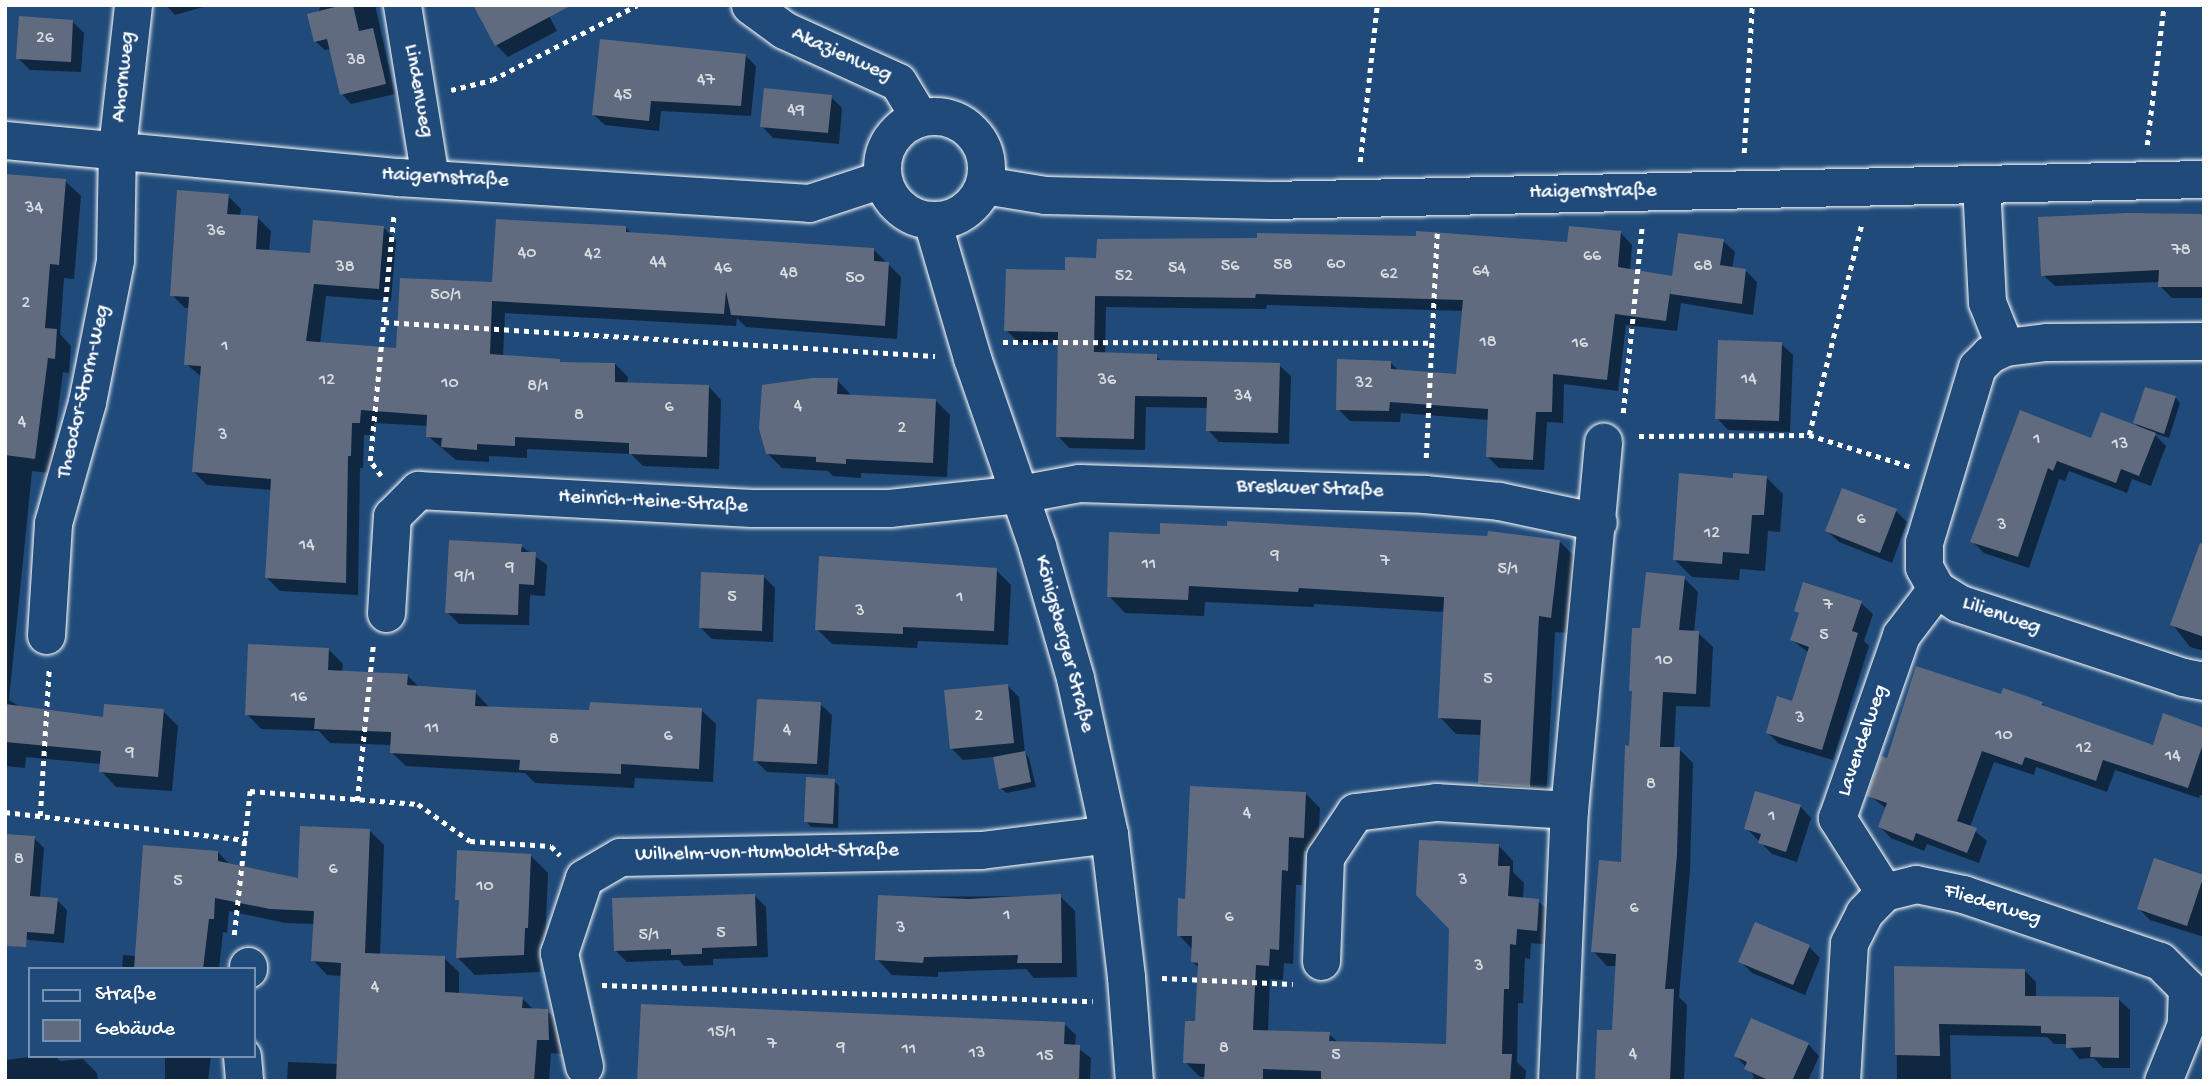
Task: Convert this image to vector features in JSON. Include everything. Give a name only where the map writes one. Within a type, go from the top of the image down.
[{"type":"street","name":"Ahornweg","points":[[117,148],[133,5]]},
{"type":"street","name":"Lindenweg","points":[[402,5],[419,98],[414,177]]},
{"type":"street","name":"Akazienweg","points":[[750,5],[783,30],[898,82],[919,117]]},
{"type":"street","points":[[937,116],[961,123],[977,138],[986,159],[984,185],[974,202],[956,216],[932,221],[913,217],[894,203],[882,180],[881,159],[888,142],[902,126],[919,117],[937,116]]},
{"type":"street","name":"Haigernstraße","points":[[5,140],[117,148],[414,177],[809,203],[882,180]]},
{"type":"street","name":"Theodor-Storm-Weg","points":[[46,635],[53,523],[86,402],[115,260],[117,148]]},
{"type":"street","name":"Haigernstraße","points":[[984,185],[1045,195],[1270,200],[2204,179]]},
{"type":"street","points":[[1982,184],[1987,302],[2005,347],[2046,342],[2204,341]]},
{"type":"street","name":"Königsberger Straße","points":[[932,221],[969,350],[1020,494],[1075,678],[1108,834],[1128,989],[1134,1081]]},
{"type":"street","name":"Lilienweg","points":[[2005,347],[1990,354],[1978,368],[1924,541],[1924,567],[1936,589],[1958,603],[2183,677],[2204,681]]},
{"type":"street","points":[[1557,1081],[1569,810],[1598,522],[1612,439]]},
{"type":"street","name":"Breslauer Straße","points":[[1020,494],[1079,483],[1424,494],[1499,501],[1598,522]]},
{"type":"street","name":"Heinrich-Heine-Straße","points":[[404,504],[418,490],[752,508],[889,508],[1020,494]]},
{"type":"street","points":[[386,613],[393,516],[404,504]]},
{"type":"street","name":"Lavendelweg","points":[[1884,892],[1837,818],[1901,635],[1936,589]]},
{"type":"street","points":[[1321,961],[1325,857],[1355,812],[1436,802],[1569,810]]},
{"type":"street","name":"Wilhelm-von-Humboldt-Straße","points":[[584,878],[620,857],[981,850],[1108,834]]},
{"type":"street","points":[[584,878],[559,953],[584,1066]]},
{"type":"street","name":"Fliederweg","points":[[1884,892],[1916,884],[1963,894],[2160,961],[2187,988],[2186,1024],[2163,1081]]},
{"type":"street","points":[[1841,1081],[1849,943],[1864,913],[1884,892]]},
{"type":"street","points":[[242,1058],[244,1081]]},
{"type":"path","points":[[419,98],[492,80],[637,5]]},
{"type":"path","points":[[1357,198],[1377,5]]},
{"type":"path","points":[[1742,189],[1752,5]]},
{"type":"path","points":[[2142,181],[2164,5]]},
{"type":"path","points":[[404,504],[370,461],[384,322],[414,177]]},
{"type":"path","points":[[1809,435],[1871,186]]},
{"type":"path","points":[[1646,191],[1612,439],[1809,435],[1944,477]]},
{"type":"path","points":[[1424,494],[1439,196]]},
{"type":"path","points":[[384,322],[969,350],[1432,343]]},
{"type":"path","points":[[357,801],[370,654],[386,613]]},
{"type":"path","points":[[40,816],[50,679],[46,635]]},
{"type":"path","points":[[247,967],[233,949],[250,791],[418,804],[470,841],[551,846],[584,878]]},
{"type":"path","points":[[5,812],[246,840]]},
{"type":"path","points":[[566,984],[1128,989],[1307,985],[1321,961]]},
{"type":"building","points":[[353,5],[359,31],[373,28],[386,84],[340,95],[327,39],[314,42],[307,14]]},
{"type":"building","points":[[473,5],[572,5],[495,46]]},
{"type":"building","points":[[19,16],[73,20],[71,62],[16,59]]},
{"type":"building","points":[[600,39],[746,54],[741,106],[651,101],[649,121],[592,115]]},
{"type":"building","points":[[764,88],[832,95],[828,133],[760,127]]},
{"type":"building","points":[[5,174],[66,179],[59,265],[50,264],[45,328],[57,329],[55,359],[48,358],[35,459],[5,455]]},
{"type":"building","points":[[177,190],[229,194],[227,214],[258,216],[256,249],[310,253],[313,220],[384,226],[379,289],[314,284],[306,341],[396,348],[400,278],[492,282],[496,219],[626,226],[626,232],[874,248],[874,261],[889,262],[885,326],[731,315],[726,291],[724,314],[492,301],[490,354],[560,359],[560,362],[615,363],[615,382],[709,385],[707,457],[629,454],[629,443],[515,437],[515,446],[477,444],[477,450],[441,447],[442,438],[426,437],[427,415],[361,410],[360,423],[352,423],[351,456],[348,456],[346,583],[265,578],[271,479],[192,472],[201,366],[184,365],[189,297],[170,296]]},
{"type":"building","points":[[2127,213],[2204,214],[2204,287],[2158,287],[2159,270],[2041,276],[2038,217]]},
{"type":"building","points":[[1569,226],[1621,231],[1618,267],[1672,276],[1678,233],[1724,239],[1720,265],[1746,269],[1742,304],[1670,294],[1671,285],[1666,321],[1615,314],[1607,380],[1553,374],[1552,412],[1536,412],[1533,460],[1486,457],[1488,409],[1390,402],[1389,411],[1336,410],[1337,359],[1391,361],[1391,369],[1456,374],[1463,300],[1256,294],[1255,298],[1095,296],[1094,352],[1157,354],[1157,360],[1280,363],[1278,433],[1206,431],[1207,397],[1135,396],[1134,439],[1056,437],[1058,332],[1004,331],[1006,269],[1065,270],[1065,257],[1096,258],[1097,239],[1257,238],[1257,233],[1416,236],[1416,231],[1567,242]]},
{"type":"building","points":[[1718,340],[1782,342],[1779,421],[1715,419]]},
{"type":"building","points":[[812,378],[838,378],[837,394],[936,399],[933,463],[846,459],[846,464],[816,462],[816,457],[766,454],[759,429],[762,385]]},
{"type":"building","points":[[2145,387],[2176,396],[2164,434],[2133,423]]},
{"type":"building","points":[[2020,410],[2091,438],[2101,412],[2156,433],[2139,476],[2121,469],[2116,483],[2057,461],[2053,471],[2048,468],[2018,557],[1970,542]]},
{"type":"building","points":[[1679,473],[1733,478],[1733,473],[1767,476],[1764,515],[1752,515],[1749,554],[1723,552],[1722,564],[1673,560]]},
{"type":"building","points":[[1842,488],[1897,509],[1880,553],[1825,531]]},
{"type":"building","points":[[1227,521],[1487,536],[1488,531],[1560,540],[1551,618],[1539,616],[1530,787],[1478,783],[1481,720],[1438,718],[1444,597],[1299,588],[1298,592],[1189,586],[1188,600],[1107,597],[1109,532],[1160,534],[1160,523],[1227,526]]},
{"type":"building","points":[[449,540],[522,544],[521,552],[536,552],[534,585],[519,584],[518,615],[445,613]]},
{"type":"building","points":[[2200,543],[2204,544],[2204,637],[2170,625]]},
{"type":"building","points":[[819,556],[997,568],[994,631],[903,627],[903,634],[815,630]]},
{"type":"building","points":[[701,572],[764,575],[762,631],[699,628]]},
{"type":"building","points":[[1646,572],[1685,576],[1679,630],[1699,631],[1696,694],[1663,692],[1660,747],[1680,747],[1677,855],[1665,989],[1674,989],[1670,1081],[1595,1080],[1597,1030],[1612,1030],[1616,954],[1591,952],[1599,860],[1621,862],[1625,745],[1629,746],[1632,691],[1629,691],[1632,628],[1640,628]]},
{"type":"building","points":[[1803,582],[1862,601],[1852,631],[1858,633],[1822,750],[1766,733],[1777,696],[1792,701],[1809,647],[1790,640],[1799,613],[1794,611]]},
{"type":"building","points":[[248,644],[329,648],[328,670],[408,674],[407,685],[476,690],[475,706],[589,710],[590,702],[702,708],[699,769],[621,764],[621,774],[519,770],[520,760],[390,753],[391,732],[314,729],[315,718],[245,715]]},
{"type":"building","points":[[1916,666],[2001,694],[2003,688],[2153,745],[2163,713],[2204,728],[2204,741],[2188,788],[2103,760],[2096,781],[2025,757],[2022,765],[1982,751],[1957,821],[1977,828],[1967,853],[1916,833],[1913,841],[1878,827],[1887,803],[1867,796],[1881,756],[1887,758]]},
{"type":"building","points":[[1008,684],[1014,743],[950,749],[944,690]]},
{"type":"building","points":[[757,699],[821,702],[817,764],[753,761]]},
{"type":"building","points":[[5,704],[103,717],[104,704],[164,709],[158,777],[99,772],[101,751],[5,742]]},
{"type":"building","points":[[1025,751],[1031,782],[999,789],[993,757]]},
{"type":"building","points":[[806,777],[835,779],[833,824],[804,822]]},
{"type":"building","points":[[1190,786],[1306,792],[1304,838],[1289,837],[1288,871],[1282,870],[1279,950],[1270,949],[1269,966],[1256,965],[1253,1030],[1330,1032],[1329,1041],[1446,1044],[1449,929],[1416,895],[1419,840],[1499,844],[1498,866],[1510,866],[1508,896],[1539,899],[1537,931],[1517,929],[1516,945],[1510,944],[1509,989],[1504,989],[1502,1054],[1512,1054],[1510,1081],[1321,1081],[1321,1071],[1263,1069],[1263,1079],[1204,1081],[1205,1064],[1183,1063],[1185,1021],[1195,1021],[1198,963],[1191,962],[1192,936],[1177,936],[1178,898],[1185,899]]},
{"type":"building","points":[[1755,791],[1801,805],[1786,852],[1758,843],[1761,834],[1744,829]]},
{"type":"building","points":[[300,826],[370,829],[365,953],[445,956],[445,992],[523,997],[522,1008],[548,1009],[549,1040],[537,1040],[534,1081],[336,1081],[341,963],[311,961],[314,911],[270,909],[215,898],[214,919],[209,919],[203,967],[134,967],[143,845],[218,851],[218,861],[298,878]]},
{"type":"building","points":[[5,834],[35,836],[30,896],[58,898],[54,934],[27,932],[26,947],[5,946]]},
{"type":"building","points":[[457,850],[531,854],[528,928],[525,928],[524,955],[456,958],[459,900],[455,900]]},
{"type":"building","points":[[2154,858],[2204,875],[2187,926],[2137,909]]},
{"type":"building","points":[[755,894],[757,946],[702,948],[702,954],[671,955],[671,949],[614,951],[612,898]]},
{"type":"building","points":[[1061,894],[1062,963],[1017,963],[1018,955],[924,957],[923,963],[875,960],[878,895],[968,899]]},
{"type":"building","points":[[1755,922],[1810,945],[1793,985],[1738,962]]},
{"type":"building","points":[[1894,966],[2025,969],[2025,996],[2119,997],[2119,1058],[2090,1057],[2091,1047],[2066,1048],[2066,1034],[2041,1033],[2041,1026],[1939,1024],[1940,1056],[1895,1055]]},
{"type":"building","points":[[641,1004],[1065,1022],[1064,1044],[1080,1045],[1079,1081],[637,1081]]},
{"type":"building","points":[[1751,1018],[1809,1043],[1792,1081],[1770,1081],[1744,1069],[1747,1062],[1734,1056]]}]
